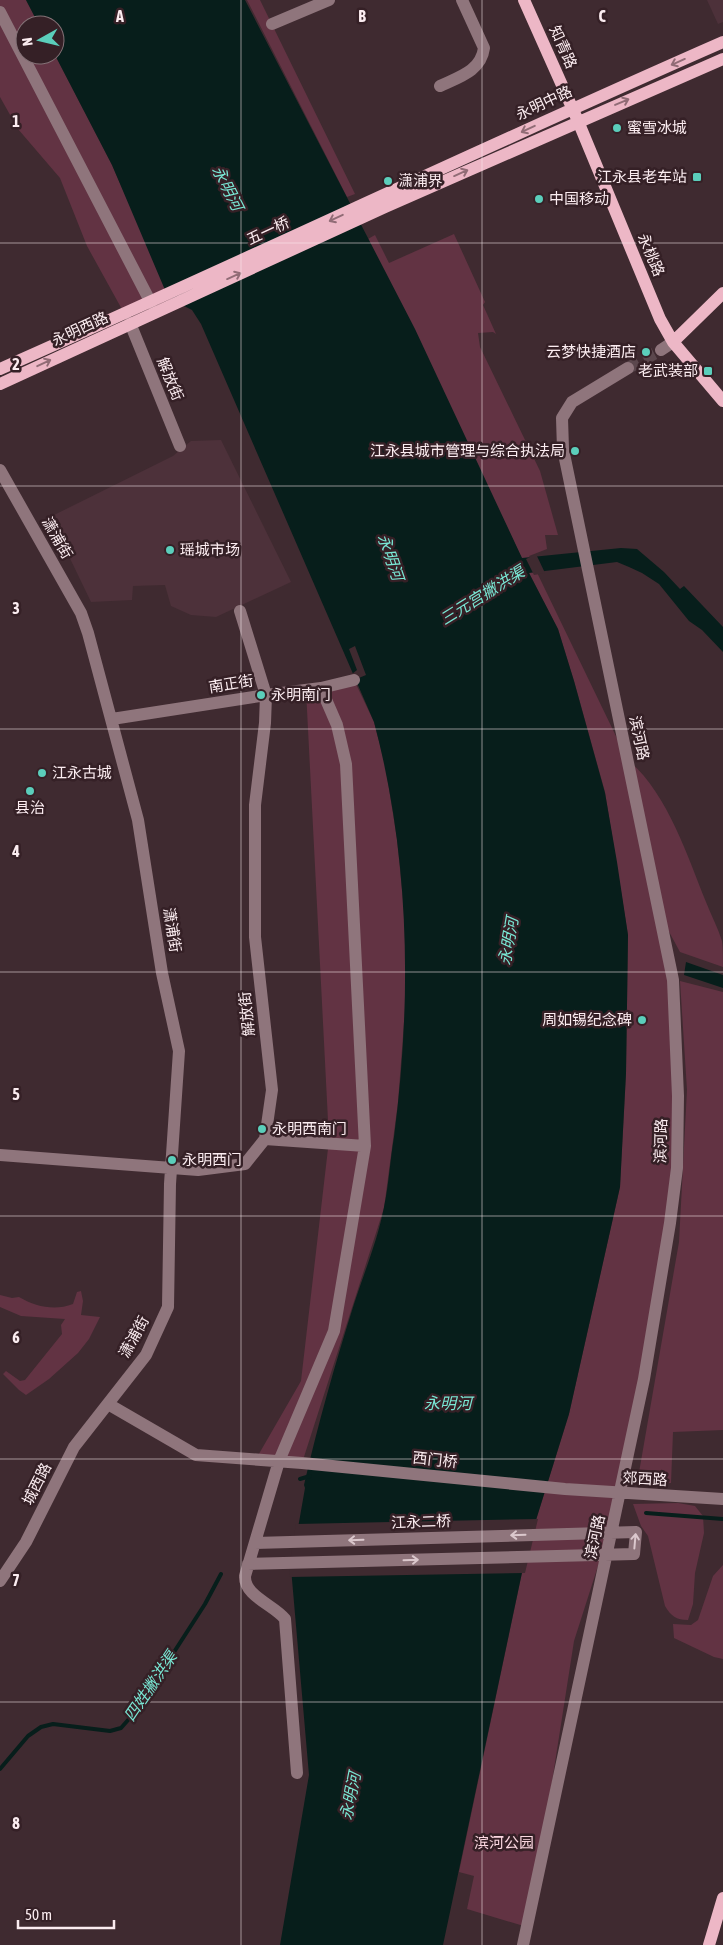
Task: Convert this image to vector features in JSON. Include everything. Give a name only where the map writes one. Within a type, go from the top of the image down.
[{"type":"main road","name":"知青路","points":[[524,0],[572,108]]},
{"type":"main road","name":"永明中路","points":[[383,202],[572,108],[723,42]]},
{"type":"main road","name":"永明中路","points":[[383,202],[723,58]]},
{"type":"main road","name":"永桃路","points":[[572,108],[660,319],[673,342],[723,401]]},
{"type":"main road","name":"五一桥","points":[[171,299],[383,202]]},
{"type":"main road","points":[[673,342],[723,293]]},
{"type":"main road","name":"永明西路","points":[[0,369],[151,303],[171,299]]},
{"type":"main road","name":"永明西路","points":[[0,384],[130,323],[171,299]]},
{"type":"main road","points":[[710,1945],[723,1898]]},
{"type":"street","points":[[272,24],[329,0]]},
{"type":"street","points":[[440,86],[470,72],[477,66],[483,55],[484,48],[462,0]]},
{"type":"street","points":[[0,12],[151,303]]},
{"type":"street","name":"解放街","points":[[130,323],[180,446]]},
{"type":"street","points":[[661,350],[673,342]]},
{"type":"street","name":"滨河路","points":[[523,1945],[613,1533],[644,1378],[670,1223],[677,1168],[678,1096],[673,980],[563,450],[562,418],[572,402],[628,368]]},
{"type":"street","name":"潇浦街","points":[[0,470],[81,613],[88,633],[138,820],[162,973],[179,1051],[172,1167],[168,1307],[146,1355],[108,1404]]},
{"type":"street","name":"解放街","points":[[240,611],[266,695],[266,723],[255,805],[254,937],[272,1090],[265,1139]]},
{"type":"street","name":"南正街","points":[[112,719],[321,688],[354,680]]},
{"type":"street","points":[[297,1773],[286,1619],[280,1612],[246,1587],[245,1576],[279,1461],[334,1331],[365,1146],[346,764],[337,725],[321,688]]},
{"type":"street","points":[[0,1155],[198,1170],[244,1164],[265,1139],[365,1146]]},
{"type":"street","name":"西门桥","points":[[108,1404],[196,1455],[302,1463],[564,1489]]},
{"type":"street","name":"城西路","points":[[0,1581],[26,1542],[74,1447],[108,1404]]},
{"type":"street","name":"郊西路","points":[[564,1489],[723,1499]]},
{"type":"street","name":"江永二桥","points":[[255,1543],[636,1532],[634,1554],[608,1554]]},
{"type":"street","points":[[248,1564],[608,1554]]},
{"type":"shaded area","points":[[707,0],[723,0],[723,22],[718,24]]},
{"type":"shaded area","name":"瑶城市场","points":[[221,440],[291,582],[216,617],[191,615],[171,606],[165,585],[133,586],[132,600],[91,602],[50,517],[173,456],[191,441]]},
{"type":"green space","points":[[0,0],[26,0],[34,15],[15,15],[15,65],[60,65],[112,165],[169,294],[124,313],[87,246],[60,178],[18,129],[0,97]]},
{"type":"green space","points":[[247,0],[260,0],[355,194],[347,197]]},
{"type":"green space","name":"滨河公园","points":[[454,234],[485,302],[483,305],[496,334],[493,332],[478,333],[480,347],[540,471],[558,535],[545,535],[547,549],[529,556],[627,759],[654,789],[665,806],[719,931],[723,950],[723,967],[680,952],[660,915],[673,980],[677,1168],[621,1494],[574,1641],[537,1878],[527,1927],[467,1909],[474,1876],[459,1872],[527,1549],[569,1414],[620,1187],[626,1073],[628,935],[605,792],[558,629],[529,573],[368,239],[375,235],[389,263]]},
{"type":"green space","points":[[354,680],[374,722],[385,764],[397,839],[405,920],[405,1009],[398,1102],[384,1208],[302,1463],[256,1459],[301,1381],[329,1140],[306,690]]},
{"type":"green space","points":[[680,981],[723,992],[723,1430],[673,1432],[671,1483],[637,1484],[679,1242],[687,1090]]},
{"type":"green space","points":[[81,1291],[83,1301],[81,1315],[100,1317],[89,1339],[78,1353],[49,1379],[26,1395],[3,1374],[6,1371],[20,1381],[25,1380],[62,1334],[61,1325],[65,1319],[21,1316],[0,1307],[0,1295],[12,1298],[19,1297],[46,1307],[59,1307],[73,1304],[77,1292]]},
{"type":"green space","points":[[678,1503],[695,1506],[703,1516],[704,1533],[695,1573],[693,1604],[688,1620],[674,1617],[665,1606],[648,1536],[641,1526],[633,1504]]},
{"type":"green space","points":[[723,1565],[723,1659],[714,1657],[674,1638],[673,1624],[691,1625],[698,1620],[713,1576]]},
{"type":"water","name":"永明河","points":[[26,0],[245,0],[415,329],[522,558],[621,548],[637,549],[664,572],[680,589],[684,586],[723,627],[723,652],[702,630],[689,621],[659,584],[642,573],[617,562],[529,573],[558,629],[605,793],[628,935],[626,1073],[620,1187],[569,1414],[527,1549],[443,1945],[280,1945],[309,1775],[291,1568],[304,1485],[315,1439],[340,1349],[375,1244],[381,1219],[387,1190],[400,1085],[404,1033],[404,928],[395,824],[386,773],[374,722],[201,324],[192,310],[174,301],[165,290],[112,165],[60,65],[65,65],[65,15],[34,15]]},
{"type":"water","points":[[686,962],[723,975],[723,988],[684,975]]},
{"type":"pier","points":[[536,554],[545,573],[534,575],[526,559]]},
{"type":"pier","points":[[355,646],[366,675],[354,680],[352,674],[357,670],[349,649]]},
{"type":"pier","points":[[538,1519],[525,1573],[290,1577],[289,1568],[296,1524]]},
{"type":"waterway","points":[[300,1479],[310,1476]]},
{"type":"waterway","points":[[646,1513],[723,1519]]},
{"type":"waterway","name":"四姓撇洪渠","points":[[0,1769],[28,1736],[41,1727],[53,1724],[110,1731],[121,1728],[136,1711],[205,1604],[221,1574]]},
{"type":"tunnel","points":[[628,368],[661,350]]},
{"type":"place","name":"蜜雪冰城","points":[[617,128]]},
{"type":"place","name":"江永县老车站","points":[[697,177]]},
{"type":"place","name":"潇浦界","points":[[388,181]]},
{"type":"place","name":"中国移动","points":[[539,199]]},
{"type":"place","name":"云梦快捷酒店","points":[[646,352]]},
{"type":"place","name":"老武装部","points":[[708,371]]},
{"type":"place","name":"江永县城市管理与综合执法局","points":[[575,451]]},
{"type":"place","name":"瑶城市场","points":[[170,550]]},
{"type":"place","name":"永明南门","points":[[261,695]]},
{"type":"place","name":"江永古城","points":[[42,773]]},
{"type":"place","name":"县治","points":[[30,791]]},
{"type":"place","name":"周如锡纪念碑","points":[[642,1020]]},
{"type":"place","name":"永明西南门","points":[[262,1129]]},
{"type":"place","name":"永明西门","points":[[172,1160]]},
{"type":"water label","name":"三元宫撇洪渠","points":[[482,595]]}]
